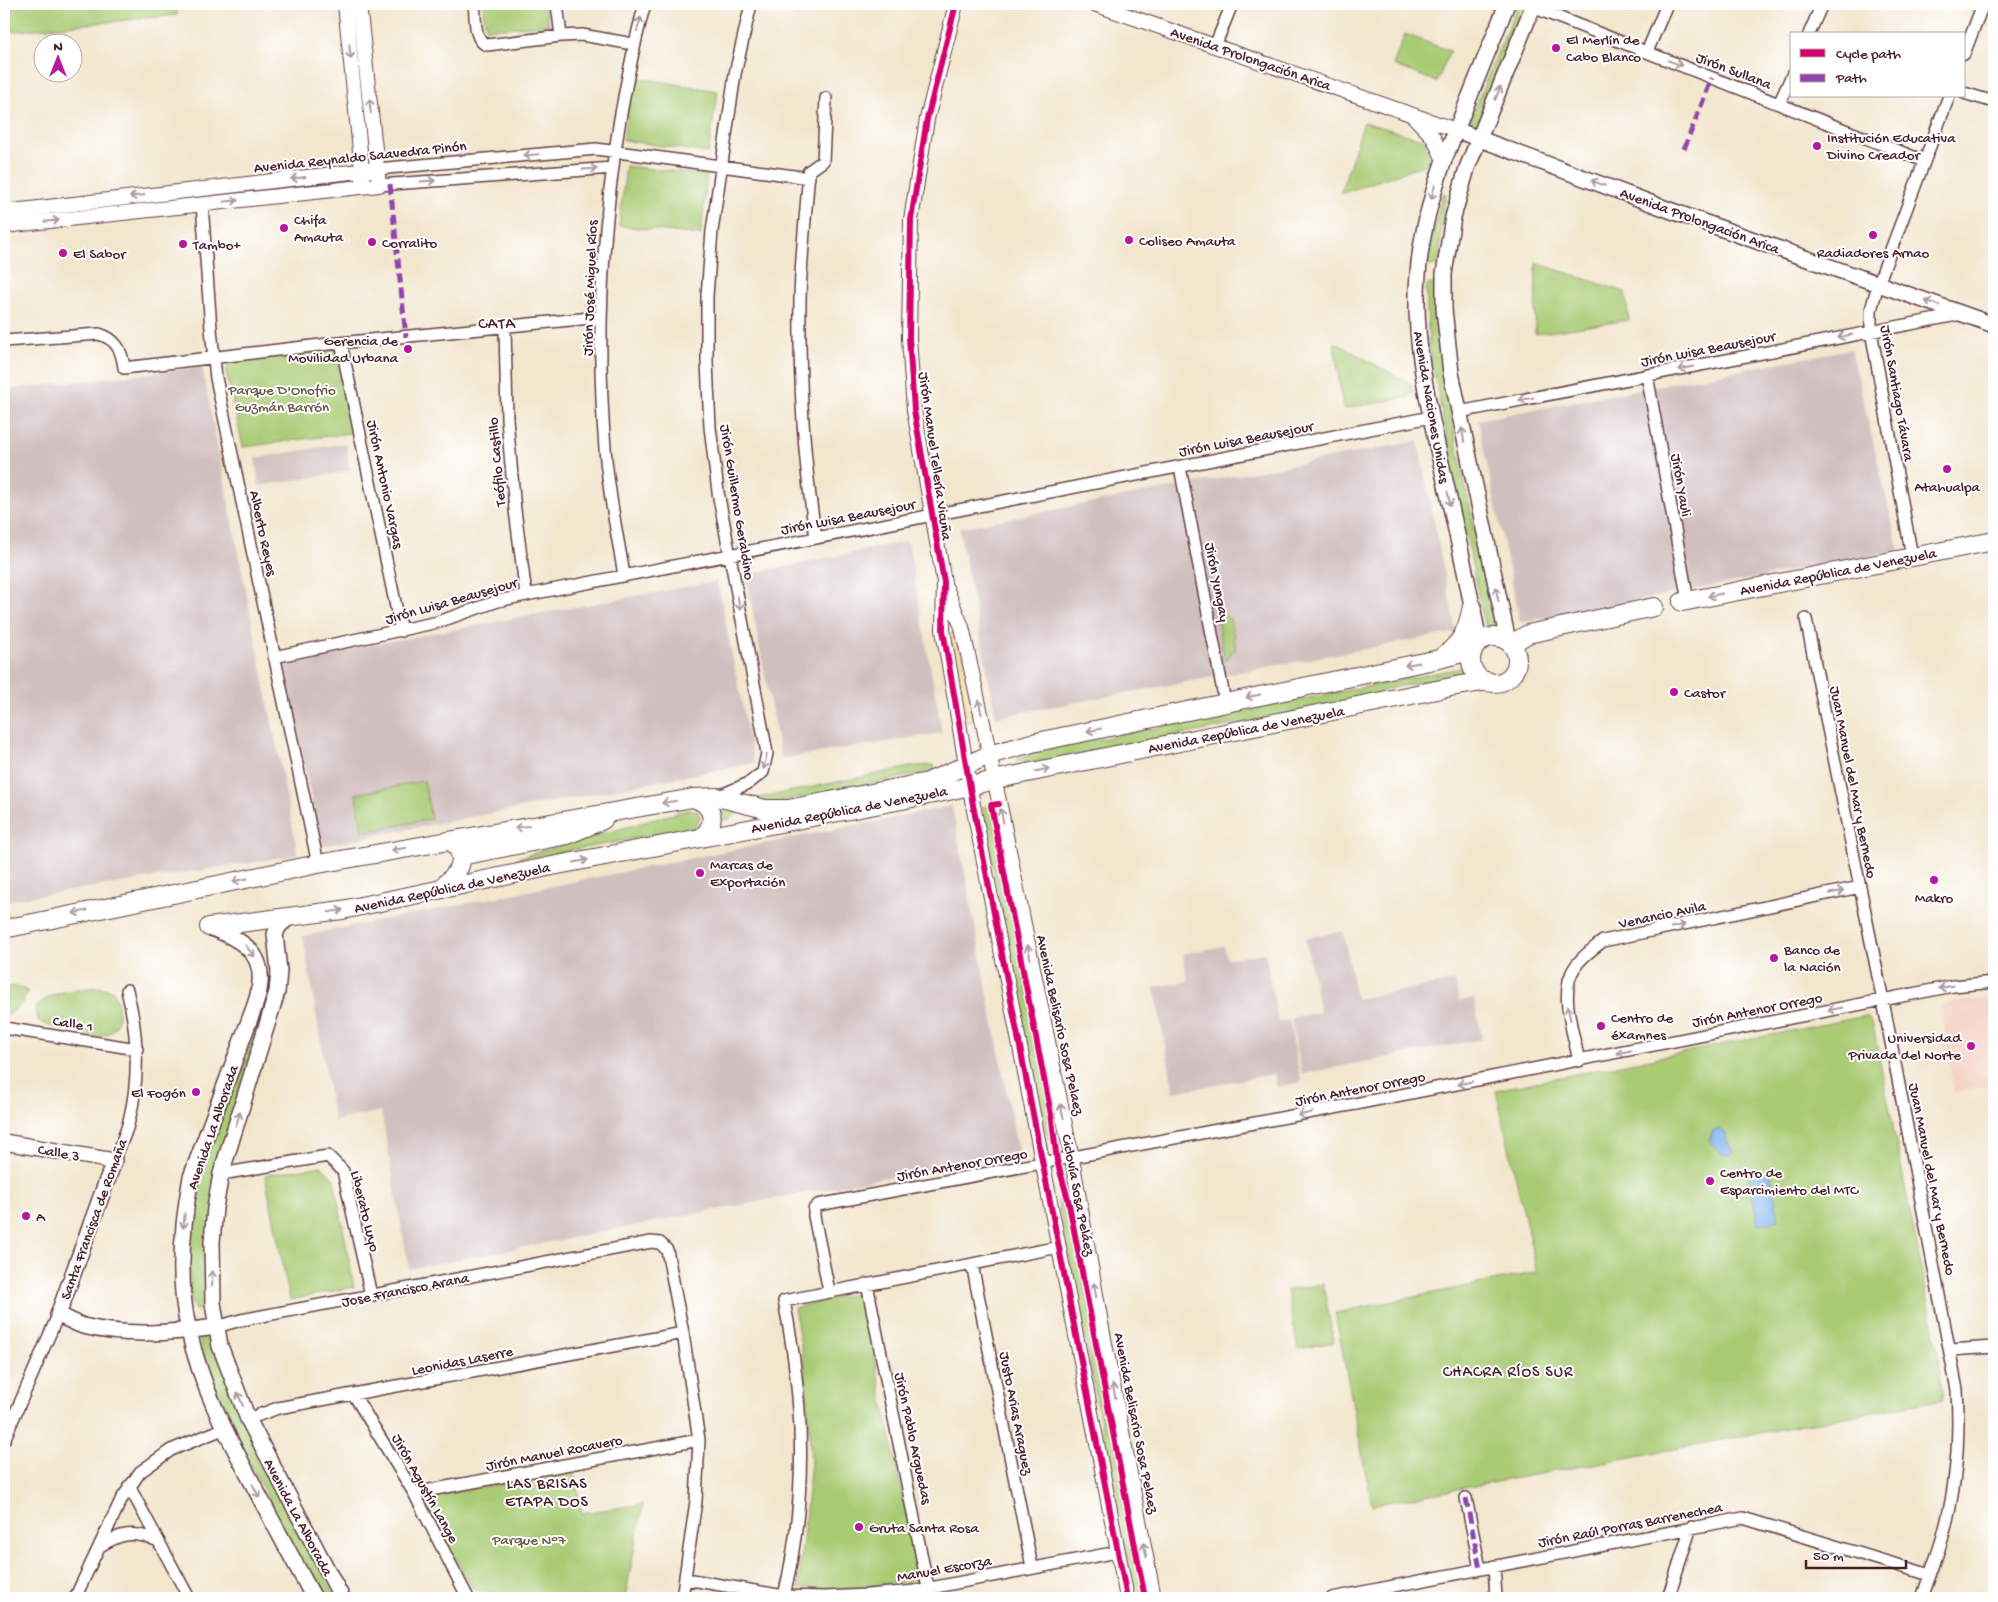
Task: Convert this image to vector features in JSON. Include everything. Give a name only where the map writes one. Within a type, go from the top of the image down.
[{"type":"main road","name":"Avenida Naciones Unidas","points":[[1478,644],[1472,606],[1431,417],[1418,330],[1418,275],[1428,210],[1444,160],[1507,4]]},
{"type":"main road","name":"Avenida Naciones Unidas","points":[[1510,643],[1459,412],[1446,340],[1444,274],[1453,217],[1467,168],[1533,6]]},
{"type":"main road","name":"Avenida Prolongación Arica","points":[[1456,130],[1665,208],[1994,325]]},
{"type":"main road","points":[[1418,275],[1444,274]]},
{"type":"main road","name":"Avenida República de Venezuela","points":[[1685,601],[1994,541]]},
{"type":"main road","points":[[1439,659],[1458,644],[1464,635],[1472,606]]},
{"type":"main road","points":[[1510,643],[1528,634],[1654,607]]},
{"type":"main road","points":[[1496,637],[1510,643],[1517,659],[1512,673],[1501,681],[1488,681],[1479,677],[1471,660],[1478,644],[1496,637]]},
{"type":"main road","name":"Avenida República de Venezuela","points":[[4,929],[318,864],[692,798],[717,797],[765,810],[788,809],[928,782],[989,754],[1032,743],[1439,659],[1462,653],[1478,644]]},
{"type":"main road","name":"Avenida República de Venezuela","points":[[209,927],[288,918],[350,908],[512,874],[970,786],[1488,681]]},
{"type":"main road","points":[[692,798],[701,801],[708,807],[712,815],[708,832],[701,838]]},
{"type":"main road","name":"Avenida República de Venezuela","points":[[461,856],[567,834],[590,827],[622,810]]},
{"type":"main road","points":[[439,890],[460,868],[461,856],[456,847],[447,840]]},
{"type":"main road","points":[[506,847],[498,856],[498,863],[500,868],[512,874]]},
{"type":"main road","name":"Avenida La Alborada","points":[[288,918],[280,924],[275,932],[278,971],[277,992],[221,1174],[215,1208],[211,1278],[216,1327],[223,1355],[248,1419],[342,1598]]},
{"type":"main road","name":"Avenida La Alborada","points":[[209,927],[236,938],[248,947],[258,963],[260,986],[257,999],[197,1160],[190,1186],[186,1206],[182,1259],[188,1330],[203,1380],[223,1429],[314,1598]]},
{"type":"main road","name":"Calle 3","points":[[4,1142],[114,1161]]},
{"type":"main road","name":"Santa Francisca de Romaña","points":[[58,1315],[114,1161]]},
{"type":"main road","name":"Jose Francisco Arana","points":[[58,1315],[83,1326],[132,1332],[159,1334],[216,1327]]},
{"type":"street","points":[[345,4],[364,187]]},
{"type":"street","points":[[359,4],[379,185]]},
{"type":"street","points":[[474,4],[478,38],[481,43],[488,45],[582,35],[633,44]]},
{"type":"street","points":[[557,4],[561,36]]},
{"type":"street","name":"Jirón José Miguel Ríos","points":[[624,575],[613,515],[605,450],[601,384],[603,262],[615,150],[633,44],[645,4]]},
{"type":"street","name":"Jirón Guillermo Geraldino","points":[[717,797],[749,783],[762,772],[767,753],[718,492],[710,427],[707,362],[707,296],[710,250],[720,166],[735,74],[751,4]]},
{"type":"street","name":"Jirón Manuel Tellería Vicuña","points":[[956,4],[928,119],[911,220],[909,338],[911,378],[919,447],[931,515],[944,582],[962,627],[989,754]]},
{"type":"street","points":[[1215,46],[1232,4]]},
{"type":"street","points":[[1647,52],[1667,4]]},
{"type":"street","points":[[1810,32],[1822,4]]},
{"type":"street","points":[[1966,49],[1983,4]]},
{"type":"street","name":"Avenida Prolongación Arica","points":[[1101,5],[1456,130]]},
{"type":"street","name":"Jirón Sullana","points":[[1533,6],[1924,161]]},
{"type":"street","points":[[1779,104],[1790,79]]},
{"type":"street","points":[[1966,94],[1994,102]]},
{"type":"street","points":[[816,538],[802,419],[800,359],[802,264],[810,170],[823,161],[826,98]]},
{"type":"street","name":"Jirón Santiago Távara","points":[[1912,557],[1871,332],[1871,310],[1878,284],[1948,98]]},
{"type":"street","name":"Avenida Prolongación Arica","points":[[1407,113],[1430,132],[1440,148],[1444,160]]},
{"type":"street","name":"Avenida Reynaldo Saavedra Pinón","points":[[4,212],[362,170],[596,149],[615,150],[809,178]]},
{"type":"street","name":"Avenida Reynaldo Saavedra Pinón","points":[[4,226],[379,185],[613,168]]},
{"type":"street","name":"Alberto Reyes","points":[[202,204],[214,357],[274,657],[318,864]]},
{"type":"street","name":"Jirón Luisa Beausejour","points":[[1459,412],[1962,314]]},
{"type":"street","points":[[4,341],[98,334],[109,337],[116,343],[121,350],[124,368],[341,343],[601,318]]},
{"type":"street","name":"Teófilo Castillo","points":[[504,327],[507,418],[514,510],[526,594]]},
{"type":"street","name":"Jirón Antonio Vargas","points":[[341,343],[401,631]]},
{"type":"street","name":"Jirón Yauli","points":[[1647,375],[1685,601]]},
{"type":"street","name":"Jirón Luisa Beausejour","points":[[274,657],[438,622],[498,601],[526,594],[1431,417]]},
{"type":"street","name":"Jirón Yungay","points":[[1180,467],[1226,702]]},
{"type":"street","name":"Jirón Manuel Tellería Vicuña","points":[[944,582],[943,630],[966,764]]},
{"type":"street","name":"Juan Manuel del Mar y Bernedo","points":[[1806,619],[1951,1350],[1957,1390],[1958,1451],[1952,1494],[1943,1535],[1922,1598]]},
{"type":"street","name":"Avenida Belisario Sosa Pelaez","points":[[989,754],[1072,1159],[1154,1598]]},
{"type":"street","points":[[966,764],[1127,1598]]},
{"type":"street","name":"Venancio Avila","points":[[1579,1061],[1568,1004],[1568,985],[1574,968],[1585,955],[1604,941],[1860,887]]},
{"type":"street","name":"Jirón Antenor Orrego","points":[[829,1291],[814,1216],[814,1209],[818,1205],[1072,1159],[1579,1061],[1882,999],[1953,986],[1994,982]]},
{"type":"street","name":"Santa Francisca de Romaña","points":[[114,1161],[129,1122],[135,1084],[137,1049],[135,1023],[127,990]]},
{"type":"street","name":"Calle 1","points":[[4,1028],[137,1049]]},
{"type":"street","name":"Liberato Luyo","points":[[221,1174],[328,1156],[343,1171],[372,1295]]},
{"type":"street","name":"Jose Francisco Arana","points":[[216,1327],[241,1320],[651,1242],[660,1244],[668,1250],[683,1332]]},
{"type":"street","points":[[784,1596],[796,1536],[802,1442],[794,1347],[784,1301],[1059,1247]]},
{"type":"street","name":"Justo Arias Araguez","points":[[972,1264],[1032,1568]]},
{"type":"street","name":"Jirón Pablo Arguedas","points":[[867,1284],[929,1592]]},
{"type":"street","name":"Santa Francisca de Romaña","points":[[4,1440],[58,1315]]},
{"type":"street","points":[[682,1598],[696,1501],[699,1440],[683,1332]]},
{"type":"street","name":"Leonidas Laserre","points":[[248,1419],[278,1408],[683,1332]]},
{"type":"street","points":[[1951,1350],[1994,1347]]},
{"type":"street","name":"Jirón Agustín Lange","points":[[354,1395],[414,1493],[468,1598]]},
{"type":"street","points":[[75,1598],[129,1486],[140,1472],[171,1450],[223,1429]]},
{"type":"street","name":"Jirón Manuel Rocavero","points":[[414,1493],[699,1440]]},
{"type":"street","points":[[129,1486],[156,1540],[189,1598]]},
{"type":"street","points":[[1466,1498],[1480,1569]]},
{"type":"street","name":"Jirón Raúl Porras Barrenechea","points":[[1332,1598],[1732,1519],[1748,1519],[1930,1575]]},
{"type":"street","points":[[1668,1598],[1691,1527]]},
{"type":"street","points":[[100,1546],[113,1538],[127,1534],[142,1535],[156,1540]]},
{"type":"street","name":"Manuel Escorza","points":[[686,1579],[784,1596],[825,1597],[915,1590],[929,1592],[1032,1568],[1118,1552]]},
{"type":"street","points":[[1494,1566],[1496,1598]]},
{"type":"shaded area","points":[[1851,349],[1899,551],[1520,622],[1478,420]]},
{"type":"shaded area","points":[[202,367],[298,855],[4,901],[4,390]]},
{"type":"shaded area","points":[[1418,441],[1456,632],[996,717],[959,528]]},
{"type":"shaded area","points":[[346,443],[350,471],[259,486],[255,458]]},
{"type":"shaded area","points":[[908,541],[942,733],[781,759],[746,575]]},
{"type":"shaded area","points":[[717,581],[754,763],[321,846],[283,661]]},
{"type":"shaded area","points":[[952,806],[1018,1152],[409,1269],[381,1111],[334,1121],[303,936]]},
{"type":"shaded area","points":[[1343,931],[1356,999],[1455,981],[1459,1001],[1474,998],[1482,1039],[1302,1074],[1291,1018],[1320,1012],[1305,938]]},
{"type":"shaded area","points":[[1224,946],[1227,959],[1265,953],[1278,1022],[1289,1020],[1301,1082],[1277,1087],[1274,1074],[1174,1092],[1154,987],[1188,981],[1183,954]]},
{"type":"shaded area","name":"Universidad Privada del Norte","points":[[1994,998],[1994,1085],[1954,1092],[1941,1006],[1963,1001]]},
{"type":"green space","points":[[5,4],[176,4],[177,15],[7,32],[7,28],[4,28],[4,17],[6,17]]},
{"type":"green space","points":[[482,4],[545,4],[549,25],[486,29]]},
{"type":"green space","points":[[1518,4],[1529,4],[1477,127],[1473,126],[1470,119]]},
{"type":"green space","points":[[1405,34],[1450,51],[1437,82],[1393,65]]},
{"type":"green space","points":[[633,77],[718,91],[708,153],[623,140]]},
{"type":"green space","points":[[1364,122],[1425,140],[1429,163],[1340,194]]},
{"type":"green space","points":[[626,166],[707,175],[701,235],[619,226]]},
{"type":"green space","points":[[1443,193],[1446,194],[1441,220],[1440,259],[1438,263],[1432,266],[1428,265],[1427,258]]},
{"type":"green space","points":[[1536,263],[1625,292],[1629,320],[1535,334]]},
{"type":"green space","points":[[1428,285],[1435,285],[1440,348],[1451,417],[1494,623],[1493,629],[1487,630],[1484,624],[1429,348],[1426,289]]},
{"type":"green space","points":[[1334,342],[1411,384],[1413,392],[1408,397],[1343,409]]},
{"type":"green space","name":"Parque D'Onofrio Guzmán Barrón","points":[[328,351],[335,353],[337,357],[351,433],[243,447],[226,372],[229,362],[238,357]]},
{"type":"green space","points":[[1215,610],[1230,619],[1236,648],[1225,661]]},
{"type":"green space","points":[[1461,668],[1466,670],[1466,672],[1461,675],[1396,687],[1346,703],[1036,763],[1017,761],[1017,759],[1039,751]]},
{"type":"green space","points":[[934,765],[935,770],[929,772],[743,809],[729,819],[722,820],[719,806],[915,766]]},
{"type":"green space","points":[[424,781],[431,819],[363,832],[356,794]]},
{"type":"green space","points":[[991,805],[1050,1110],[1051,1141],[1041,1118],[982,807]]},
{"type":"green space","points":[[690,809],[698,812],[700,817],[695,828],[517,860],[517,858]]},
{"type":"green space","points":[[4,986],[20,987],[27,991],[19,1006],[12,1012],[4,1015]]},
{"type":"green space","points":[[101,987],[113,991],[119,1012],[116,1026],[106,1035],[90,1035],[48,1025],[38,1020],[35,1009],[48,998],[65,992]]},
{"type":"green space","name":"Centro de Esparcimiento del MTC","points":[[1865,1016],[1872,1022],[1937,1345],[1943,1399],[1372,1505],[1335,1313],[1537,1272],[1496,1090]]},
{"type":"green space","points":[[262,1017],[227,1129],[208,1298],[205,1309],[195,1310],[190,1301],[189,1259],[191,1212],[198,1174],[257,1020]]},
{"type":"green space","points":[[321,1166],[334,1179],[354,1287],[290,1300],[265,1175]]},
{"type":"green space","points":[[1068,1199],[1145,1598],[1136,1598],[1135,1596],[1058,1201]]},
{"type":"green space","points":[[1323,1284],[1334,1342],[1298,1349],[1287,1290]]},
{"type":"green space","points":[[861,1292],[919,1577],[914,1580],[850,1589],[798,1588],[811,1462],[805,1366],[794,1308]]},
{"type":"green space","points":[[219,1336],[335,1598],[320,1598],[218,1402],[199,1338]]},
{"type":"green space","name":"Parque N°7","points":[[574,1471],[582,1513],[643,1504],[625,1598],[522,1598],[474,1590],[427,1510],[432,1496]]},
{"type":"sand","points":[[957,632],[967,674],[974,720],[966,722],[948,635]]},
{"type":"water","points":[[1719,1128],[1726,1134],[1727,1142],[1733,1151],[1731,1154],[1723,1155],[1709,1141],[1712,1131]]},
{"type":"water","points":[[1770,1171],[1779,1220],[1758,1224],[1749,1175]]},
{"type":"marked path","points":[[1684,149],[1712,78]]},
{"type":"marked path","points":[[390,184],[406,337]]},
{"type":"marked path","points":[[1466,1498],[1480,1569]]},
{"type":"cycle path","points":[[956,4],[927,119],[911,220],[909,338],[914,410],[944,582],[943,630],[973,805],[1127,1598]]},
{"type":"cycle path","name":"Ciclovía Sosa Peláez","points":[[999,804],[991,805],[1052,1120],[1057,1161],[1068,1199],[1145,1598]]},
{"type":"place","name":"El Merlín de Cabo Blanco","points":[[1556,48]]},
{"type":"place","name":"Institución Educativa Divino Creador","points":[[1817,146]]},
{"type":"place","name":"Chifa Amauta","points":[[284,228]]},
{"type":"place","name":"Radiadores Arnao","points":[[1873,235]]},
{"type":"place","name":"Coliseo Amauta","points":[[1129,240]]},
{"type":"place","name":"Corralito","points":[[372,242]]},
{"type":"place","name":"Tambo+","points":[[183,244]]},
{"type":"place","name":"El Sabor","points":[[63,253]]},
{"type":"place","name":"Gerencia de Movilidad Urbana","points":[[408,349]]},
{"type":"place","name":"Atahualpa","points":[[1947,469]]},
{"type":"place","name":"Castor","points":[[1674,692]]},
{"type":"place","name":"Marcas de Exportación","points":[[700,873]]},
{"type":"place","name":"Makro","points":[[1934,880]]},
{"type":"place","name":"Banco de la Nación","points":[[1774,958]]},
{"type":"place","name":"Centro de éxamnes","points":[[1601,1026]]},
{"type":"place","name":"Universidad Privada del Norte","points":[[1971,1046]]},
{"type":"place","name":"El Fogón","points":[[196,1092]]},
{"type":"place","name":"Centro de Esparcimiento del MTC","points":[[1710,1181]]},
{"type":"place","name":"A","points":[[26,1216]]},
{"type":"place","name":"Gruta Santa Rosa","points":[[859,1527]]},
{"type":"district","name":"CATA","points":[[497,322]]},
{"type":"district","name":"CHACRA RÍOS SUR","points":[[1508,1370]]},
{"type":"district","name":"LAS BRISAS ETAPA DOS","points":[[547,1491]]}]
